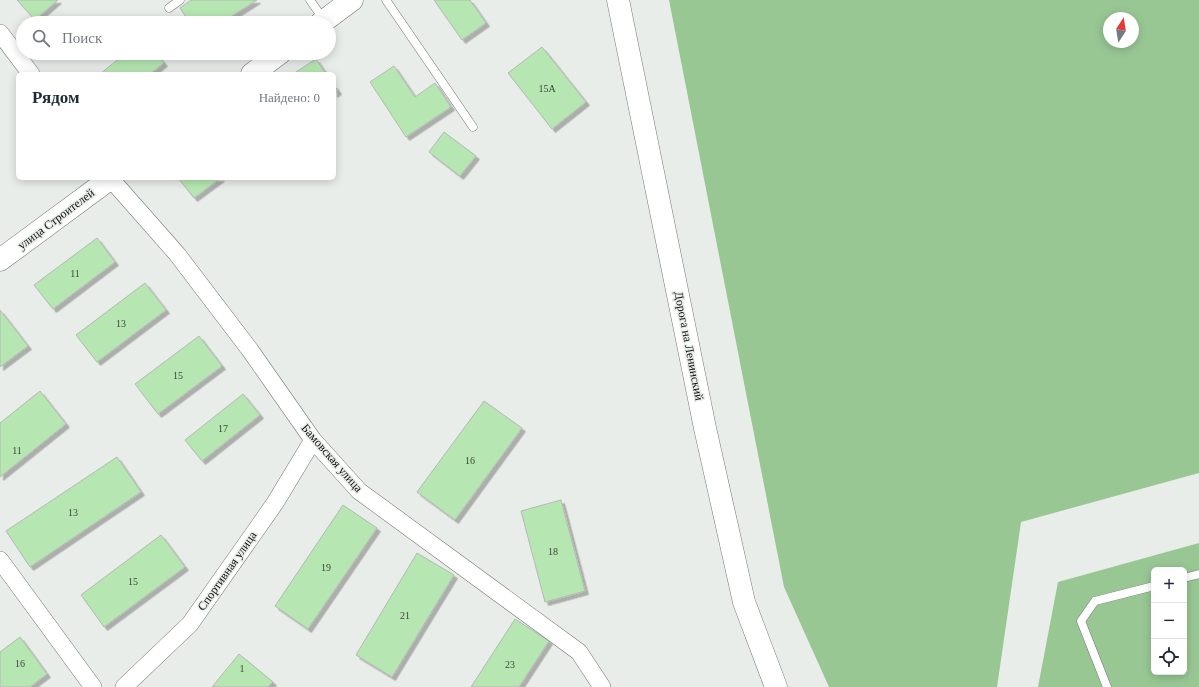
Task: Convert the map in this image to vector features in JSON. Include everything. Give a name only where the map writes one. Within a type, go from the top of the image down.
[{"type":"street","points":[[331,16],[352,0]]},
{"type":"street","name":"Дорога на Ленинский","points":[[618,0],[663,213],[705,428],[744,602],[776,687]]},
{"type":"street","points":[[0,33],[16,54]]},
{"type":"street","points":[[20,60],[29,72]]},
{"type":"street","points":[[255,72],[271,60]]},
{"type":"street","name":"улица Строителей","points":[[0,260],[107,180]]},
{"type":"street","name":"Бамовская улица","points":[[112,180],[177,254],[250,350],[312,440],[359,491],[579,652],[602,687]]},
{"type":"street","name":"Спортивная улица","points":[[124,687],[190,624],[275,503],[312,440]]},
{"type":"street","points":[[0,560],[93,687]]},
{"type":"lane","points":[[169,8],[180,0]]},
{"type":"lane","points":[[310,0],[319,16]]},
{"type":"lane","points":[[386,0],[473,127]]},
{"type":"lane","points":[[1187,577],[1199,574]]},
{"type":"lane","points":[[1107,687],[1081,621],[1095,601],[1151,587]]},
{"type":"green space","points":[[669,0],[1199,0],[1199,473],[1021,522],[997,687],[829,687],[784,587]]},
{"type":"green space","points":[[1199,543],[1199,687],[1038,687],[1058,582]]},
{"type":"building","points":[[17,0],[58,0],[40,16],[31,16]]},
{"type":"building","points":[[191,0],[257,0],[232,16],[185,16],[180,8]]},
{"type":"building","points":[[434,0],[470,0],[486,23],[462,40]]},
{"type":"building","points":[[542,47],[586,102],[552,129],[508,73]]},
{"type":"building","points":[[117,60],[162,60],[164,63],[153,72],[102,72]]},
{"type":"building","points":[[317,60],[325,72],[296,72]]},
{"type":"building","points":[[394,66],[415,97],[435,83],[451,107],[406,137],[370,82]]},
{"type":"building","points":[[444,132],[476,156],[460,176],[429,152]]},
{"type":"building","points":[[180,180],[218,180],[194,198]]},
{"type":"building","points":[[97,238],[115,262],[53,309],[34,285]]},
{"type":"building","points":[[145,283],[166,310],[97,362],[76,335]]},
{"type":"building","points":[[0,310],[28,346],[0,367]]},
{"type":"building","points":[[199,336],[222,366],[158,414],[135,384]]},
{"type":"building","points":[[40,391],[66,424],[0,477],[0,423]]},
{"type":"building","points":[[243,394],[260,415],[202,461],[185,440]]},
{"type":"building","points":[[484,401],[522,428],[455,520],[417,492]]},
{"type":"building","points":[[117,457],[141,492],[30,567],[6,531]]},
{"type":"building","points":[[561,500],[585,591],[545,602],[521,511]]},
{"type":"building","points":[[343,505],[377,528],[308,629],[275,606]]},
{"type":"building","points":[[161,535],[185,567],[104,627],[81,595]]},
{"type":"building","points":[[417,553],[454,575],[392,677],[356,655]]},
{"type":"building","points":[[515,619],[549,641],[519,687],[471,687]]},
{"type":"building","points":[[20,637],[47,674],[30,687],[0,687],[0,652]]},
{"type":"building","points":[[239,654],[273,682],[268,687],[212,687]]}]
